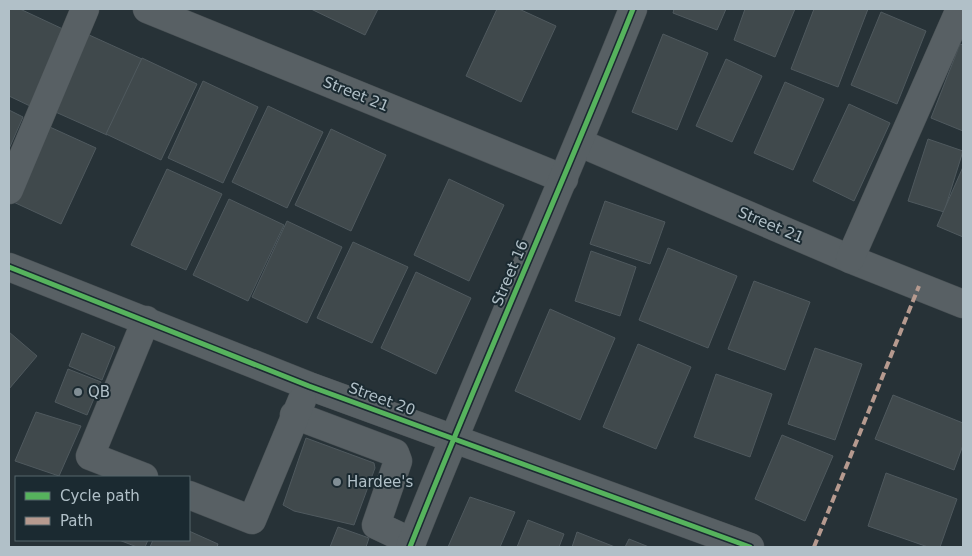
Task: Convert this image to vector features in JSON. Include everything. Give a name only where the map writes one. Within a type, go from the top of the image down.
[{"type":"street","points":[[9,190],[86,9]]},
{"type":"street","name":"Street 21","points":[[147,9],[564,179]]},
{"type":"street","name":"Street 16","points":[[411,545],[454,438],[580,142],[633,9]]},
{"type":"street","points":[[850,259],[960,9]]},
{"type":"street","name":"Street 21","points":[[580,142],[850,259],[963,304]]},
{"type":"street","name":"Street 20","points":[[9,267],[309,386],[750,547]]},
{"type":"street","points":[[141,476],[90,456],[146,320]]},
{"type":"street","points":[[190,495],[252,520],[294,415],[309,386]]},
{"type":"street","points":[[294,415],[395,453],[398,461],[376,525],[411,545]]},
{"type":"building","points":[[9,9],[20,9],[65,30],[30,106],[9,96]]},
{"type":"building","points":[[311,9],[378,9],[365,35]]},
{"type":"building","points":[[497,9],[519,9],[556,26],[521,102],[466,76]]},
{"type":"building","points":[[674,9],[726,9],[717,30],[673,13]]},
{"type":"building","points":[[745,9],[795,9],[775,57],[734,40]]},
{"type":"building","points":[[814,9],[868,9],[838,87],[791,69]]},
{"type":"building","points":[[881,12],[926,31],[897,104],[851,85]]},
{"type":"building","points":[[87,34],[142,59],[107,135],[51,110]]},
{"type":"building","points":[[663,34],[708,53],[677,130],[632,112]]},
{"type":"building","points":[[960,44],[963,45],[963,131],[931,118]]},
{"type":"building","points":[[142,58],[197,84],[161,160],[106,134]]},
{"type":"building","points":[[726,59],[762,76],[732,142],[696,126]]},
{"type":"building","points":[[203,81],[258,107],[223,183],[168,158]]},
{"type":"building","points":[[785,82],[824,99],[793,170],[754,153]]},
{"type":"building","points":[[849,104],[890,123],[854,201],[813,181]]},
{"type":"building","points":[[268,106],[323,132],[287,208],[232,182]]},
{"type":"building","points":[[9,110],[23,117],[9,149]]},
{"type":"building","points":[[41,123],[96,148],[61,224],[9,200]]},
{"type":"building","points":[[331,129],[386,155],[351,231],[295,205]]},
{"type":"building","points":[[928,139],[963,151],[944,212],[908,201]]},
{"type":"building","points":[[963,167],[963,237],[937,226]]},
{"type":"building","points":[[167,169],[222,194],[186,270],[131,245]]},
{"type":"building","points":[[449,179],[504,205],[469,281],[414,255]]},
{"type":"building","points":[[229,199],[284,225],[248,301],[193,275]]},
{"type":"building","points":[[605,201],[665,222],[650,264],[590,244]]},
{"type":"building","points":[[287,221],[342,247],[307,323],[252,297]]},
{"type":"building","points":[[353,242],[408,267],[372,343],[317,318]]},
{"type":"building","points":[[668,248],[737,276],[708,348],[639,320]]},
{"type":"building","points":[[591,251],[636,267],[620,316],[575,301]]},
{"type":"building","points":[[416,272],[471,298],[436,374],[381,348]]},
{"type":"building","points":[[754,281],[810,302],[785,370],[728,349]]},
{"type":"building","points":[[550,309],[615,338],[580,420],[515,391]]},
{"type":"building","points":[[9,332],[37,356],[9,389]]},
{"type":"building","points":[[82,333],[115,347],[102,380],[69,366]]},
{"type":"building","points":[[638,344],[691,367],[656,449],[603,427]]},
{"type":"building","points":[[815,348],[862,364],[835,440],[788,424]]},
{"type":"building","name":"QB","points":[[68,369],[101,382],[87,415],[55,402]]},
{"type":"building","points":[[716,374],[772,394],[750,457],[694,437]]},
{"type":"building","points":[[893,395],[963,423],[963,445],[954,470],[875,439]]},
{"type":"building","points":[[36,412],[81,426],[59,476],[15,461]]},
{"type":"building","points":[[782,435],[833,456],[805,521],[755,499]]},
{"type":"building","points":[[306,438],[374,463],[375,468],[354,525],[294,511],[283,505]]},
{"type":"building","points":[[886,473],[957,499],[940,547],[928,547],[868,526]]},
{"type":"building","points":[[470,497],[515,512],[500,547],[448,547]]},
{"type":"building","points":[[528,520],[564,534],[559,547],[517,547]]},
{"type":"building","points":[[338,527],[369,538],[366,547],[330,547]]},
{"type":"building","points":[[190,531],[218,544],[217,547],[150,547],[153,541],[190,541]]},
{"type":"building","points":[[577,532],[615,547],[572,547]]},
{"type":"building","points":[[629,539],[649,547],[625,547]]},
{"type":"building","points":[[122,541],[148,541],[145,547],[137,547]]},
{"type":"marked path","points":[[814,547],[919,286]]},
{"type":"cycle path","points":[[410,547],[633,9]]},
{"type":"cycle path","points":[[9,267],[309,386],[750,547]]},
{"type":"place","name":"QB","points":[[78,392]]},
{"type":"place","name":"Hardee's","points":[[337,482]]}]
